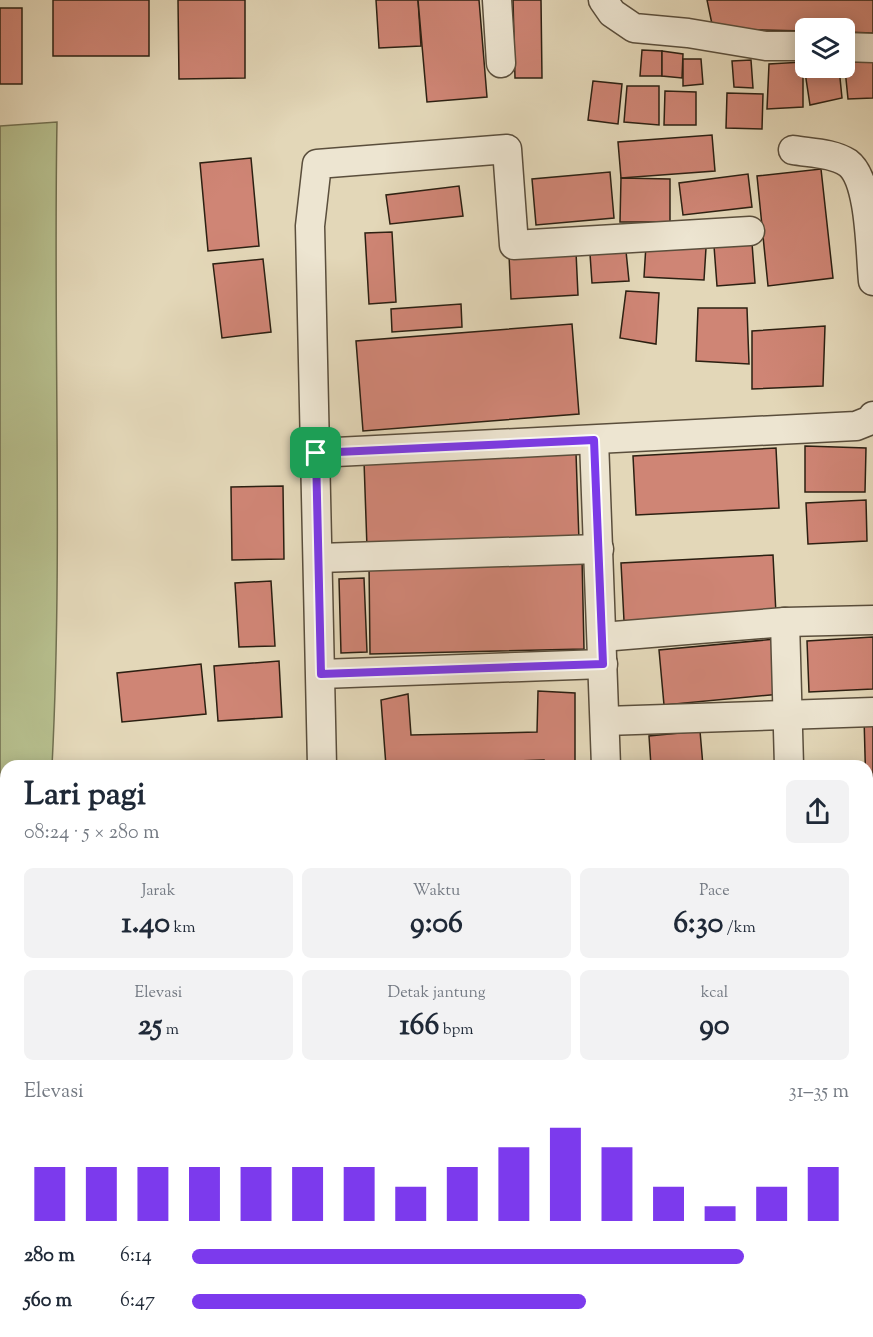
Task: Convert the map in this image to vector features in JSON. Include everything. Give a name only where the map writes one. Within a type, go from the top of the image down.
[{"type":"street","points":[[497,0],[501,63]]},
{"type":"street","points":[[603,0],[612,14],[634,28],[688,33],[766,46],[795,46]]},
{"type":"street","points":[[855,47],[873,48]]},
{"type":"street","points":[[322,760],[310,226],[317,164],[507,148],[514,245],[750,231]]},
{"type":"street","points":[[793,150],[831,156],[846,162],[855,169],[867,216],[873,281]]},
{"type":"street","points":[[316,453],[856,426],[871,420],[873,416]]},
{"type":"street","points":[[594,440],[606,760]]},
{"type":"street","points":[[319,558],[599,549]]},
{"type":"street","points":[[321,674],[603,651],[785,622],[873,620]]},
{"type":"street","points":[[785,622],[789,760]]},
{"type":"street","points":[[605,721],[873,712]]},
{"type":"green space","points":[[57,122],[57,605],[52,760],[0,760],[0,126]]},
{"type":"building","points":[[53,0],[149,0],[149,56],[53,56]]},
{"type":"building","points":[[178,0],[245,0],[245,78],[179,79]]},
{"type":"building","points":[[376,0],[418,0],[421,46],[379,48]]},
{"type":"building","points":[[418,0],[479,0],[487,97],[427,102]]},
{"type":"building","points":[[513,0],[541,0],[542,78],[515,78]]},
{"type":"building","points":[[707,0],[873,0],[873,33],[855,32],[855,18],[795,18],[795,31],[713,29]]},
{"type":"building","points":[[0,8],[22,8],[22,84],[0,84]]},
{"type":"building","points":[[642,50],[662,51],[662,76],[640,76]]},
{"type":"building","points":[[662,51],[683,54],[682,78],[662,76]]},
{"type":"building","points":[[873,58],[873,98],[848,99],[846,78],[855,78],[855,59]]},
{"type":"building","points":[[683,59],[701,59],[703,84],[683,86]]},
{"type":"building","points":[[751,60],[753,88],[734,87],[732,61]]},
{"type":"building","points":[[795,62],[795,78],[803,78],[803,107],[767,109],[769,64]]},
{"type":"building","points":[[806,78],[840,78],[842,98],[810,105]]},
{"type":"building","points":[[593,81],[622,84],[618,124],[588,120]]},
{"type":"building","points":[[627,86],[659,86],[659,125],[624,122]]},
{"type":"building","points":[[665,91],[696,92],[696,125],[664,125]]},
{"type":"building","points":[[727,93],[763,94],[762,129],[726,128]]},
{"type":"building","points":[[712,135],[715,171],[621,178],[618,142]]},
{"type":"building","points":[[251,158],[259,246],[208,251],[200,163]]},
{"type":"building","points":[[821,169],[833,278],[768,286],[757,176]]},
{"type":"building","points":[[610,172],[614,218],[536,225],[532,179]]},
{"type":"building","points":[[748,174],[752,207],[683,215],[679,183]]},
{"type":"building","points":[[621,178],[670,179],[670,222],[620,222]]},
{"type":"building","points":[[459,186],[463,216],[390,224],[386,195]]},
{"type":"building","points":[[392,232],[396,302],[369,304],[365,233]]},
{"type":"building","points":[[752,243],[755,283],[717,286],[714,246]]},
{"type":"building","points":[[646,245],[706,248],[704,280],[644,277]]},
{"type":"building","points":[[626,251],[629,281],[592,283],[590,254]]},
{"type":"building","points":[[576,252],[578,295],[511,299],[509,255]]},
{"type":"building","points":[[263,259],[271,332],[222,338],[213,264]]},
{"type":"building","points":[[626,291],[659,293],[656,344],[620,338]]},
{"type":"building","points":[[461,304],[462,327],[392,332],[391,309]]},
{"type":"building","points":[[698,308],[747,308],[749,364],[696,361]]},
{"type":"building","points":[[572,324],[579,414],[363,431],[356,341]]},
{"type":"building","points":[[825,326],[823,386],[752,389],[752,331]]},
{"type":"building","points":[[805,446],[866,448],[865,492],[805,492]]},
{"type":"building","points":[[776,448],[779,508],[636,515],[633,456]]},
{"type":"building","points":[[576,453],[579,541],[367,548],[364,461]]},
{"type":"building","points":[[283,486],[284,559],[232,560],[231,487]]},
{"type":"building","points":[[866,500],[867,541],[808,544],[806,503]]},
{"type":"building","points":[[773,555],[776,614],[624,621],[621,563]]},
{"type":"building","points":[[582,558],[584,649],[370,654],[369,563]]},
{"type":"building","points":[[364,578],[367,652],[341,653],[339,579]]},
{"type":"building","points":[[271,581],[275,646],[239,647],[235,583]]},
{"type":"building","points":[[873,637],[873,689],[809,692],[807,641]]},
{"type":"building","points":[[776,639],[781,694],[664,705],[659,650]]},
{"type":"building","points":[[279,661],[282,717],[218,721],[214,666]]},
{"type":"building","points":[[201,664],[206,714],[122,722],[117,673]]},
{"type":"building","points":[[538,691],[575,693],[575,760],[386,760],[381,700],[408,694],[411,735],[537,732]]},
{"type":"building","points":[[864,717],[873,717],[873,760],[865,760]]},
{"type":"building","points":[[700,731],[702,760],[651,760],[649,736]]},
{"type":"route","points":[[594,440],[603,664],[321,674],[316,453],[594,440]]}]
